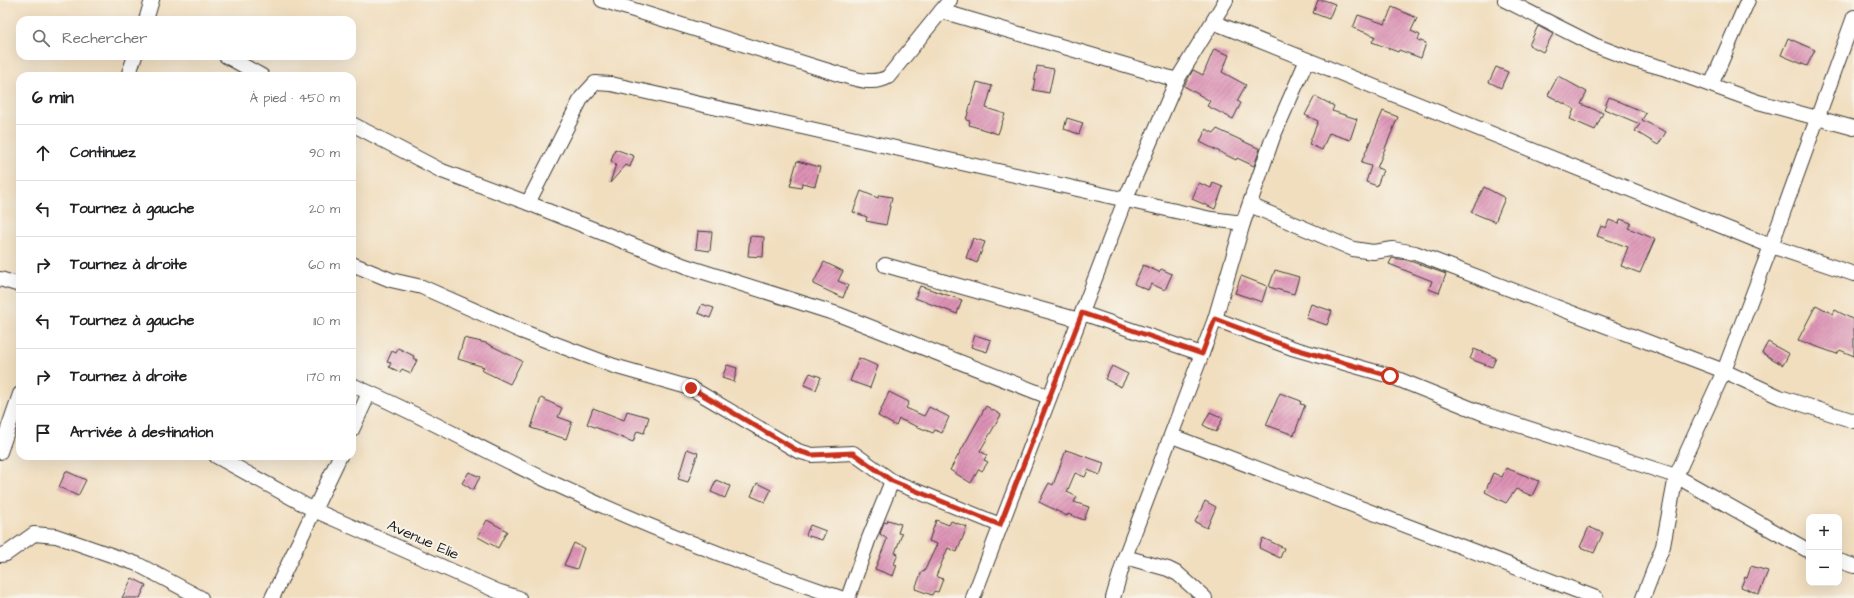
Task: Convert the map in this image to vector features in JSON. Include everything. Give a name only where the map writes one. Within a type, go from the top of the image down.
[{"type":"street","points":[[151,16],[152,0]]},
{"type":"street","points":[[602,0],[835,73],[873,82],[880,82],[888,77],[950,0]]},
{"type":"street","points":[[973,598],[1125,200],[1177,80],[1214,22],[1226,0]]},
{"type":"street","points":[[1505,0],[1594,45],[1758,102],[1854,128]]},
{"type":"street","points":[[1712,85],[1748,0]]},
{"type":"street","points":[[941,11],[1177,80]]},
{"type":"street","points":[[1643,598],[1663,546],[1676,476],[1724,371],[1772,246],[1854,17]]},
{"type":"street","points":[[1214,22],[1772,246],[1854,274]]},
{"type":"street","points":[[129,72],[134,60]]},
{"type":"street","points":[[233,60],[255,72]]},
{"type":"street","points":[[1113,598],[1125,557],[1215,319],[1243,223],[1273,137],[1307,60]]},
{"type":"street","points":[[528,203],[582,97],[595,83],[619,86],[1211,219],[1243,223]]},
{"type":"street","points":[[356,126],[442,171],[528,203],[685,266],[840,315],[1049,397]]},
{"type":"street","points":[[1250,205],[1353,249],[1372,252],[1393,249],[1415,253],[1724,371],[1780,397],[1854,421]]},
{"type":"street","points":[[885,265],[1080,316],[1202,354]]},
{"type":"street","points":[[356,266],[391,280],[422,287],[521,331],[614,366],[691,388],[798,451],[812,455],[853,453],[892,481],[1000,525]]},
{"type":"street","points":[[0,279],[16,284]]},
{"type":"street","points":[[1215,319],[1292,348],[1390,376],[1487,415],[1676,476],[1807,550]]},
{"type":"street","points":[[356,387],[557,485],[685,540],[770,573],[841,598]]},
{"type":"street","points":[[356,421],[369,393]]},
{"type":"street","points":[[0,452],[16,406]]},
{"type":"street","points":[[1172,436],[1596,598]]},
{"type":"street","name":"Avenue Elie","points":[[223,460],[314,510],[497,591],[519,598]]},
{"type":"street","points":[[272,598],[338,460]]},
{"type":"street","points":[[848,598],[868,538],[892,481]]},
{"type":"street","points":[[0,556],[6,554],[34,534],[56,536],[137,564],[202,598]]},
{"type":"street","points":[[1125,557],[1168,569],[1178,574],[1205,598]]},
{"type":"street","points":[[1842,562],[1854,566]]},
{"type":"building","points":[[1318,0],[1324,0],[1335,4],[1329,19],[1313,13]]},
{"type":"building","points":[[1392,7],[1417,18],[1411,31],[1420,35],[1418,40],[1426,43],[1421,58],[1399,50],[1398,52],[1372,42],[1375,36],[1353,28],[1358,15],[1385,24]]},
{"type":"building","points":[[1538,26],[1553,34],[1543,52],[1529,45]]},
{"type":"building","points":[[1788,38],[1815,50],[1807,66],[1781,55]]},
{"type":"building","points":[[1214,49],[1229,55],[1222,72],[1246,85],[1237,101],[1241,103],[1233,119],[1207,106],[1210,101],[1184,86],[1193,70],[1203,75]]},
{"type":"building","points":[[1037,66],[1054,69],[1049,93],[1033,90]]},
{"type":"building","points":[[1496,67],[1508,72],[1501,88],[1489,82]]},
{"type":"building","points":[[1558,76],[1587,92],[1581,104],[1603,113],[1595,130],[1570,119],[1574,109],[1548,95]]},
{"type":"building","points":[[977,82],[992,86],[986,108],[1005,114],[998,134],[969,125],[970,121],[966,120]]},
{"type":"building","points":[[1315,96],[1334,106],[1332,111],[1357,119],[1350,140],[1329,133],[1322,150],[1309,144],[1318,121],[1305,115]]},
{"type":"building","points":[[1609,97],[1646,113],[1642,120],[1666,132],[1658,145],[1635,131],[1640,124],[1604,109]]},
{"type":"building","points":[[1383,111],[1398,117],[1377,168],[1383,170],[1377,186],[1366,182],[1371,166],[1361,163]]},
{"type":"building","points":[[1067,118],[1083,123],[1079,134],[1064,129]]},
{"type":"building","points":[[1206,129],[1214,133],[1217,129],[1260,149],[1254,166],[1237,158],[1236,160],[1200,142]]},
{"type":"building","points":[[615,149],[634,156],[630,167],[626,165],[610,183],[616,164],[611,161]]},
{"type":"building","points":[[797,161],[820,167],[815,186],[802,183],[801,188],[790,186]]},
{"type":"building","points":[[1199,183],[1211,188],[1213,183],[1223,187],[1215,209],[1192,199]]},
{"type":"building","points":[[1484,187],[1505,198],[1495,222],[1471,212]]},
{"type":"building","points":[[861,191],[878,198],[879,195],[892,197],[886,225],[866,221],[867,217],[853,212]]},
{"type":"building","points":[[1620,219],[1631,223],[1628,228],[1655,239],[1640,273],[1621,266],[1628,247],[1597,236],[1601,226],[1606,228],[1609,220],[1619,224]]},
{"type":"building","points":[[698,231],[712,232],[710,251],[696,249]]},
{"type":"building","points":[[750,236],[764,237],[763,257],[748,256]]},
{"type":"building","points":[[973,238],[985,242],[977,263],[966,258]]},
{"type":"building","points":[[1392,258],[1407,260],[1446,274],[1439,293],[1429,289],[1432,281],[1389,264]]},
{"type":"building","points":[[824,262],[843,271],[838,281],[848,285],[843,298],[813,284]]},
{"type":"building","points":[[1143,265],[1159,272],[1161,269],[1172,274],[1165,290],[1151,284],[1148,290],[1134,284]]},
{"type":"building","points":[[1275,270],[1299,277],[1294,294],[1269,287]]},
{"type":"building","points":[[1241,276],[1267,286],[1262,302],[1235,293]]},
{"type":"building","points":[[920,286],[962,300],[957,314],[915,298]]},
{"type":"building","points":[[702,304],[714,308],[710,318],[698,313]]},
{"type":"building","points":[[1311,304],[1332,311],[1327,325],[1306,318]]},
{"type":"building","points":[[1816,305],[1833,314],[1835,310],[1854,320],[1854,356],[1840,350],[1837,354],[1798,340]]},
{"type":"building","points":[[975,335],[991,340],[987,352],[971,347]]},
{"type":"building","points":[[464,338],[486,343],[522,361],[510,384],[481,370],[484,367],[458,359]]},
{"type":"building","points":[[1768,342],[1789,354],[1783,365],[1762,353]]},
{"type":"building","points":[[398,348],[414,356],[413,358],[417,360],[411,373],[402,369],[400,372],[389,367],[391,363],[387,362],[392,351],[396,353]]},
{"type":"building","points":[[1474,349],[1496,358],[1492,367],[1470,359]]},
{"type":"building","points":[[859,358],[878,366],[870,388],[850,381]]},
{"type":"building","points":[[727,365],[737,368],[734,382],[722,378]]},
{"type":"building","points":[[1112,366],[1128,374],[1121,387],[1105,379]]},
{"type":"building","points":[[810,373],[821,377],[816,390],[804,385]]},
{"type":"building","points":[[889,392],[909,402],[906,408],[924,416],[929,407],[949,417],[942,433],[935,430],[933,433],[899,419],[896,426],[878,416]]},
{"type":"building","points":[[1280,393],[1301,401],[1300,404],[1305,405],[1294,435],[1266,425]]},
{"type":"building","points":[[541,398],[562,408],[558,417],[572,422],[566,439],[531,428]]},
{"type":"building","points":[[986,406],[1001,415],[980,451],[987,455],[984,460],[988,462],[982,471],[979,469],[971,483],[950,470]]},
{"type":"building","points":[[593,408],[624,420],[627,411],[649,417],[644,433],[637,431],[633,442],[587,424]]},
{"type":"building","points":[[1210,412],[1223,418],[1216,432],[1203,425]]},
{"type":"building","points":[[687,449],[698,453],[688,482],[678,479]]},
{"type":"building","points":[[1066,450],[1104,463],[1100,475],[1088,470],[1085,477],[1075,473],[1067,492],[1077,497],[1074,502],[1089,507],[1084,520],[1068,514],[1067,516],[1039,502],[1049,483],[1053,485]]},
{"type":"building","points":[[1506,468],[1539,481],[1532,496],[1516,489],[1506,503],[1485,492],[1493,473],[1502,477]]},
{"type":"building","points":[[66,471],[86,480],[78,496],[59,487]]},
{"type":"building","points":[[469,472],[480,477],[473,490],[462,483]]},
{"type":"building","points":[[716,480],[730,486],[725,498],[711,492]]},
{"type":"building","points":[[757,483],[771,490],[765,502],[751,496]]},
{"type":"building","points":[[1205,501],[1216,507],[1207,528],[1195,522]]},
{"type":"building","points":[[487,520],[507,531],[498,548],[478,537]]},
{"type":"building","points":[[888,520],[901,524],[898,533],[902,534],[895,553],[898,554],[894,564],[897,565],[893,576],[875,569],[887,539],[880,534],[884,522],[887,523]]},
{"type":"building","points":[[936,520],[949,525],[951,521],[967,527],[957,552],[948,548],[936,576],[943,579],[938,592],[934,591],[932,595],[915,589],[922,571],[924,572],[937,544],[929,541]]},
{"type":"building","points":[[810,525],[826,531],[822,540],[806,535]]},
{"type":"building","points":[[1589,527],[1603,533],[1594,553],[1580,547]]},
{"type":"building","points":[[1263,538],[1284,548],[1280,558],[1259,548]]},
{"type":"building","points":[[574,543],[584,548],[577,569],[564,565]]},
{"type":"building","points":[[1751,566],[1768,571],[1759,594],[1741,587],[1745,577],[1747,578]]},
{"type":"building","points":[[132,578],[146,585],[140,598],[122,598]]},
{"type":"route","points":[[691,388],[760,428],[787,446],[798,451],[812,455],[848,452],[853,453],[892,481],[1000,525],[1078,320],[1082,313],[1202,354],[1215,319],[1292,348],[1390,376]]}]
